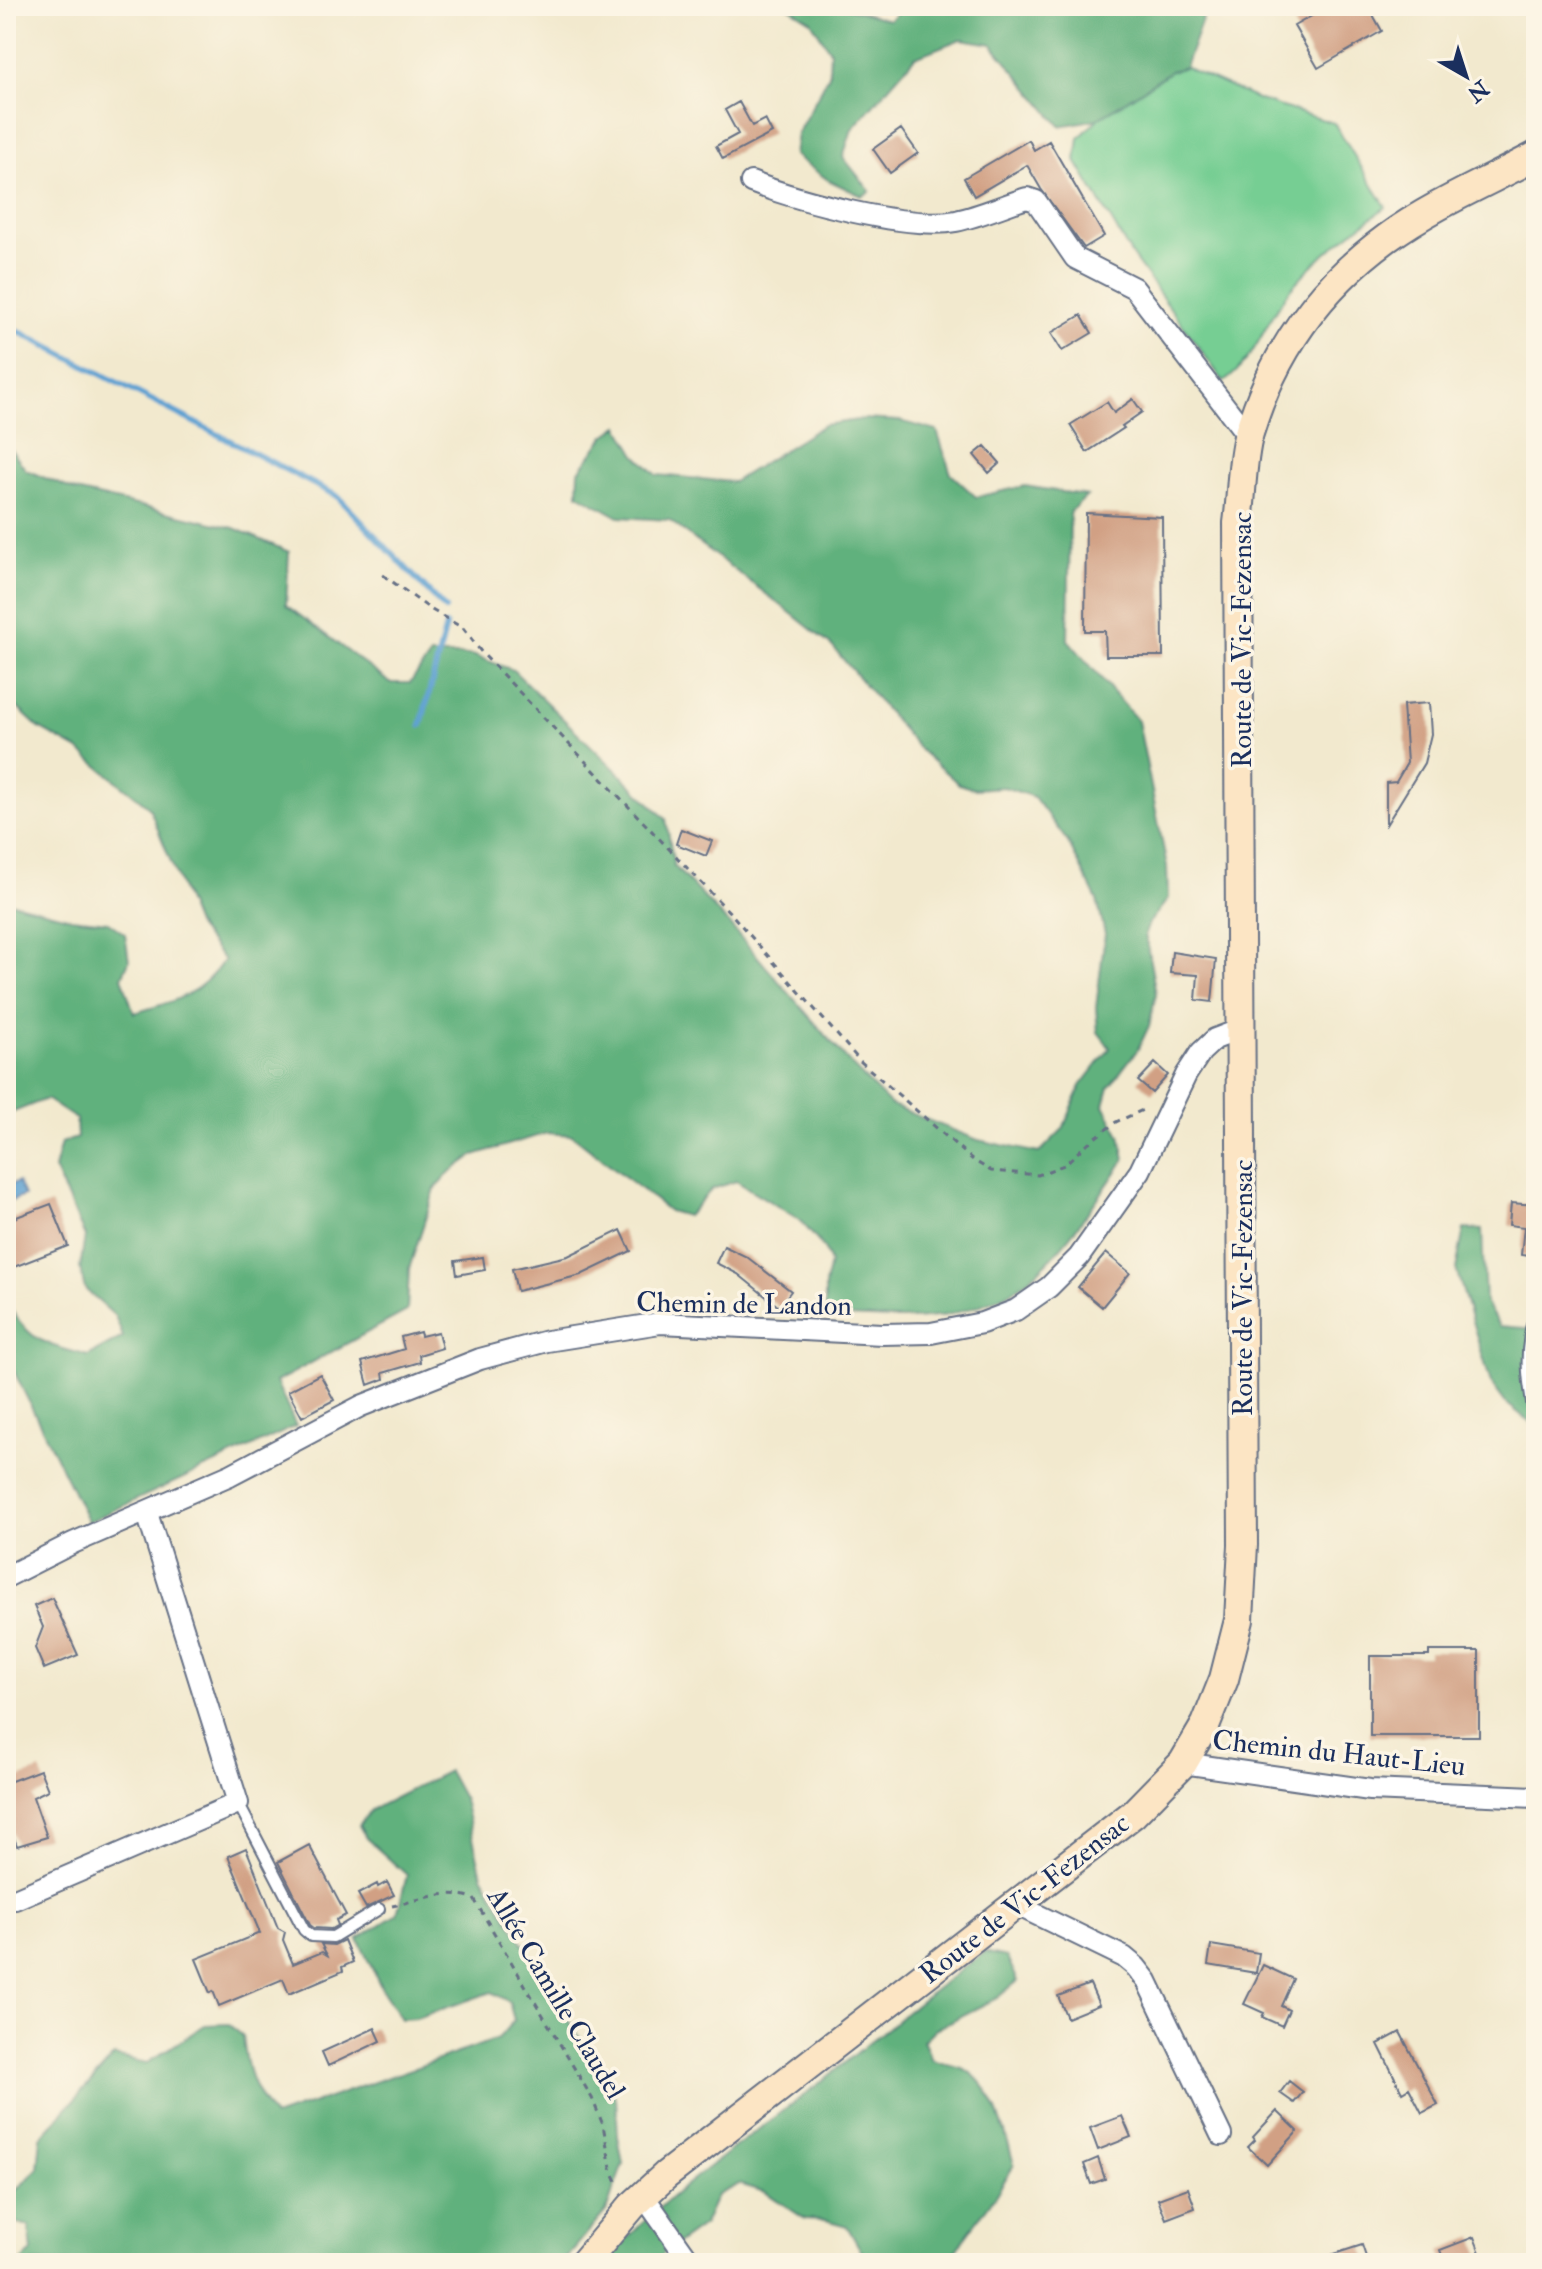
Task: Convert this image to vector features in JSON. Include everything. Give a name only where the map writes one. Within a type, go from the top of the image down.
[{"type":"main road","name":"Route de Vic-Fezensac","points":[[584,2263],[638,2200],[1133,1814],[1183,1763],[1206,1724],[1224,1679],[1239,1620],[1243,1545],[1238,523],[1248,436],[1270,376],[1301,323],[1342,275],[1388,237],[1536,156]]},
{"type":"street","points":[[751,182],[783,195],[911,221],[956,221],[1027,198],[1036,201],[1075,258],[1134,288],[1248,436]]},
{"type":"street","name":"Chemin de Landon","points":[[6,1577],[73,1543],[230,1475],[361,1406],[468,1363],[547,1341],[660,1323],[882,1334],[931,1333],[982,1323],[1016,1310],[1049,1287],[1079,1257],[1140,1171],[1186,1075],[1201,1052],[1215,1039],[1241,1029]]},
{"type":"street","points":[[10,1904],[238,1803],[147,1513]]},
{"type":"street","name":"Chemin du Haut-Lieu","points":[[1183,1763],[1370,1790],[1536,1797]]},
{"type":"street","points":[[1017,1905],[1124,1957],[1136,1967],[1147,1981],[1221,2135]]},
{"type":"street","points":[[638,2200],[691,2263]]},
{"type":"lane","points":[[1536,1311],[1528,1334],[1527,1379],[1536,1425]]},
{"type":"lane","points":[[238,1803],[304,1930],[311,1936],[333,1937],[379,1909]]},
{"type":"path","points":[[383,575],[463,628],[482,653],[734,917],[860,1061],[973,1160],[991,1171],[1038,1175],[1064,1165],[1116,1122],[1151,1107]]},
{"type":"path","name":"Allée Camille Claudel","points":[[379,1909],[450,1893],[474,1899],[592,2098],[603,2125],[611,2168],[624,2195],[638,2200]]},
{"type":"green space","points":[[787,6],[840,6],[889,20],[904,6],[1207,6],[1185,67],[1171,71],[1098,119],[1060,126],[992,44],[961,39],[915,57],[852,129],[843,157],[870,191],[862,196],[828,180],[794,155],[797,134],[829,75],[830,51],[811,21]]},
{"type":"green space","points":[[1185,67],[1259,100],[1334,123],[1386,207],[1310,268],[1288,292],[1245,362],[1224,382],[1133,257],[1076,161],[1079,138],[1098,119],[1171,71]]},
{"type":"green space","points":[[864,419],[900,421],[937,431],[951,474],[976,497],[1025,486],[1087,496],[1070,512],[1068,640],[1138,721],[1167,866],[1168,899],[1149,923],[1145,934],[1156,994],[1149,1026],[1138,1049],[1109,1087],[1104,1105],[1120,1135],[1125,1159],[1102,1192],[1077,1227],[1035,1274],[994,1300],[933,1317],[825,1316],[825,1285],[830,1263],[824,1248],[800,1220],[736,1181],[712,1189],[687,1216],[669,1211],[572,1135],[547,1133],[474,1155],[449,1173],[435,1189],[409,1269],[407,1311],[276,1382],[296,1426],[88,1522],[6,1355],[6,1302],[32,1334],[60,1348],[88,1356],[123,1337],[115,1316],[85,1289],[80,1269],[85,1236],[54,1169],[61,1143],[77,1138],[76,1119],[46,1099],[6,1115],[6,901],[71,918],[108,922],[125,934],[129,961],[122,977],[134,1013],[185,996],[205,982],[224,960],[197,927],[149,807],[77,749],[39,728],[6,697],[6,443],[26,470],[76,491],[234,528],[289,552],[286,605],[390,683],[410,683],[431,655],[472,655],[513,670],[666,819],[674,866],[729,924],[855,1069],[892,1106],[978,1140],[1039,1153],[1063,1129],[1081,1086],[1110,1048],[1098,1032],[1096,1008],[1105,934],[1097,900],[1068,842],[1034,797],[1004,787],[974,789],[959,784],[919,749],[832,646],[669,520],[619,517],[578,494],[579,471],[605,436],[619,426],[636,455],[657,475],[733,482],[824,425]]},
{"type":"green space","points":[[1464,1229],[1482,1230],[1485,1302],[1499,1326],[1536,1329],[1536,1427],[1505,1402],[1491,1383],[1456,1269]]},
{"type":"green space","points":[[448,1771],[464,1800],[482,1875],[616,2098],[623,2164],[606,2211],[562,2263],[19,2263],[32,2252],[29,2226],[6,2220],[6,2200],[38,2169],[41,2137],[114,2056],[147,2063],[205,2025],[228,2024],[243,2036],[252,2079],[274,2117],[498,2039],[514,2020],[509,2002],[492,1992],[416,2018],[401,2019],[384,1993],[358,1939],[397,1914],[407,1875],[366,1838],[359,1825],[371,1810]]},
{"type":"green space","points":[[985,1952],[1007,1957],[1018,1981],[997,1998],[935,2029],[923,2041],[932,2060],[964,2069],[983,2086],[997,2111],[1014,2165],[946,2263],[868,2263],[847,2226],[826,2220],[805,2219],[765,2192],[739,2184],[717,2195],[704,2224],[664,2253],[656,2263],[605,2263],[675,2194]]},
{"type":"water","points":[[18,1182],[24,1196],[6,1203],[6,1186]]},
{"type":"building","points":[[1311,6],[1338,6],[1342,14],[1356,6],[1368,6],[1382,31],[1318,68],[1294,26],[1315,14]]},
{"type":"building","points":[[739,102],[752,126],[765,119],[772,133],[723,159],[716,146],[738,134],[725,110]]},
{"type":"building","points":[[901,129],[918,153],[890,173],[873,149]]},
{"type":"building","points":[[1029,140],[1034,150],[1049,141],[1104,236],[1084,248],[1027,165],[974,196],[964,178]]},
{"type":"building","points":[[1081,315],[1092,333],[1062,351],[1051,333]]},
{"type":"building","points":[[1133,399],[1142,412],[1087,452],[1070,425],[1107,402],[1114,413]]},
{"type":"building","points":[[985,446],[1000,463],[989,473],[974,455]]},
{"type":"building","points":[[1086,513],[1162,517],[1163,656],[1106,656],[1105,631],[1085,631]]},
{"type":"building","points":[[1429,703],[1431,734],[1424,763],[1386,825],[1386,783],[1396,782],[1407,763],[1403,705]]},
{"type":"building","points":[[681,829],[712,841],[706,856],[676,844]]},
{"type":"building","points":[[1172,952],[1216,959],[1212,1002],[1196,1000],[1198,975],[1170,973]]},
{"type":"building","points":[[1155,1063],[1168,1075],[1152,1093],[1138,1081]]},
{"type":"building","points":[[1511,1203],[1536,1205],[1536,1257],[1521,1255],[1524,1227],[1509,1225]]},
{"type":"building","points":[[51,1204],[68,1246],[6,1270],[6,1221]]},
{"type":"building","points":[[621,1230],[631,1251],[581,1275],[517,1291],[512,1269],[568,1256]]},
{"type":"building","points":[[724,1246],[747,1257],[791,1291],[779,1307],[738,1274],[716,1263]]},
{"type":"building","points":[[1106,1253],[1130,1273],[1102,1307],[1078,1287]]},
{"type":"building","points":[[483,1257],[485,1270],[457,1275],[455,1261]]},
{"type":"building","points":[[420,1332],[421,1336],[438,1332],[442,1348],[419,1355],[420,1362],[383,1373],[384,1379],[368,1385],[362,1362],[404,1349],[401,1337]]},
{"type":"building","points":[[320,1374],[334,1400],[302,1417],[288,1391]]},
{"type":"building","points":[[52,1598],[78,1655],[44,1669],[35,1648],[43,1627],[34,1606]]},
{"type":"building","points":[[1429,1651],[1479,1651],[1479,1736],[1370,1736],[1370,1656],[1429,1656]]},
{"type":"building","points":[[40,1770],[48,1790],[33,1797],[47,1837],[17,1846],[6,1816],[6,1783]]},
{"type":"building","points":[[309,1845],[346,1915],[336,1920],[338,1925],[331,1929],[310,1925],[278,1862]]},
{"type":"building","points":[[246,1848],[278,1928],[285,1932],[283,1940],[293,1964],[322,1952],[327,1955],[321,1944],[334,1945],[344,1940],[353,1962],[342,1967],[343,1971],[289,1994],[283,1979],[219,2006],[196,1959],[260,1933],[228,1856]]},
{"type":"building","points":[[387,1882],[394,1895],[366,1908],[358,1894]]},
{"type":"building","points":[[1211,1945],[1259,1953],[1256,1973],[1208,1965]]},
{"type":"building","points":[[1263,1965],[1293,1979],[1281,2006],[1289,2010],[1282,2026],[1244,2004]]},
{"type":"building","points":[[1090,1984],[1099,2005],[1067,2018],[1058,1996]]},
{"type":"building","points":[[375,2028],[381,2041],[328,2066],[322,2052]]},
{"type":"building","points":[[1400,2032],[1438,2105],[1422,2113],[1409,2088],[1402,2092],[1378,2044]]},
{"type":"building","points":[[1289,2081],[1303,2092],[1294,2103],[1280,2093]]},
{"type":"building","points":[[1277,2111],[1298,2131],[1267,2165],[1248,2147]]},
{"type":"building","points":[[1122,2116],[1131,2137],[1098,2150],[1090,2128]]},
{"type":"building","points":[[1098,2158],[1105,2179],[1091,2184],[1084,2164]]},
{"type":"building","points":[[1188,2188],[1195,2208],[1166,2219],[1158,2199]]},
{"type":"building","points":[[1474,2237],[1484,2263],[1445,2263],[1440,2250]]},
{"type":"building","points":[[1362,2245],[1368,2263],[1316,2263],[1316,2260]]},
{"type":"waterway","points":[[6,325],[337,496],[445,609]]},
{"type":"waterway","points":[[421,725],[446,626]]}]
